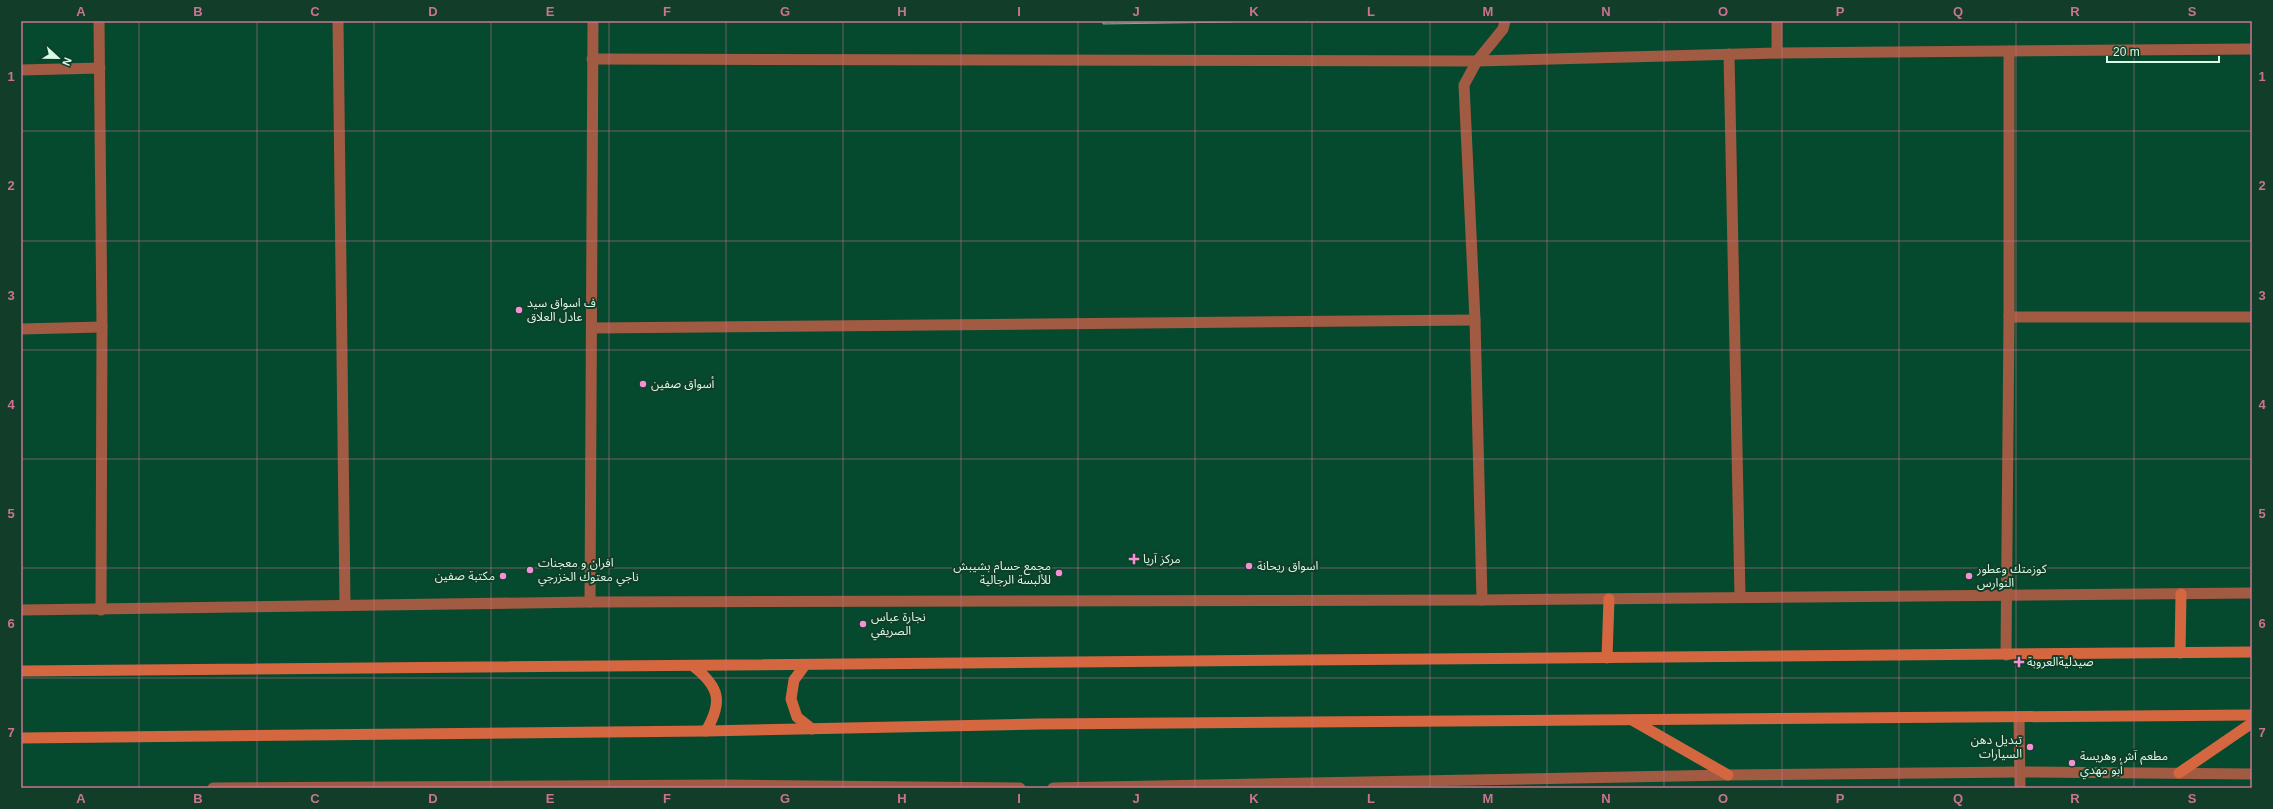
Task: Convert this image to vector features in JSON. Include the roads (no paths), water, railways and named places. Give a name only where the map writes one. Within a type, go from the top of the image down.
[{"type":"main road","points":[[2180,653],[2181,594]]},
{"type":"main road","points":[[1607,658],[1609,599]]},
{"type":"main road","points":[[21,671],[2252,652]]},
{"type":"main road","points":[[805,665],[794,680],[791,699],[797,717],[812,729]]},
{"type":"main road","points":[[693,666],[708,678],[716,695],[716,714],[706,731]]},
{"type":"main road","points":[[21,738],[706,731],[1054,724],[2252,715]]},
{"type":"main road","points":[[1632,720],[1728,775]]},
{"type":"main road","points":[[2179,773],[2252,723]]},
{"type":"street","points":[[99,21],[102,327],[101,610]]},
{"type":"street","points":[[338,21],[345,604]]},
{"type":"street","points":[[590,602],[592,21]]},
{"type":"street","points":[[1482,600],[1475,320],[1464,85],[1477,61],[1503,29],[1505,21]]},
{"type":"street","points":[[1777,21],[1777,53]]},
{"type":"street","points":[[592,59],[1477,61],[1777,53],[2252,49]]},
{"type":"street","points":[[2006,655],[2009,317],[2009,51]]},
{"type":"street","points":[[1728,54],[1740,597]]},
{"type":"street","points":[[21,70],[100,68]]},
{"type":"street","points":[[2009,317],[2252,317]]},
{"type":"street","points":[[592,328],[1475,320]]},
{"type":"street","points":[[21,329],[102,327]]},
{"type":"street","points":[[21,610],[101,610],[345,604],[590,602],[1482,600],[2252,593]]},
{"type":"street","points":[[2019,717],[2020,788]]},
{"type":"street","points":[[1053,788],[1728,775],[2020,772],[2252,774]]},
{"type":"street","points":[[213,788],[725,786],[1020,788]]},
{"type":"place","name":"ف اسواق سيد عادل العلاق","points":[[519,310]]},
{"type":"place","name":"أسواق صفين","points":[[643,384]]},
{"type":"place","name":"مركز آريا","points":[[1134,559]]},
{"type":"place","name":"اسواق ريحانة","points":[[1249,566]]},
{"type":"place","name":"افران و معجنات ناجي معتوك الخزرجي","points":[[530,570]]},
{"type":"place","name":"مجمع حسام بشيبش للألبسة الرجالية","points":[[1059,573]]},
{"type":"place","name":"مكتبة صفين","points":[[503,576]]},
{"type":"place","name":"كوزمتك وعطور النوارس","points":[[1969,576]]},
{"type":"place","name":"نجارة عباس الصريفي","points":[[863,624]]},
{"type":"place","name":"صيدليةالعروبة","points":[[2019,662]]},
{"type":"place","name":"تبديل دهن السيارات","points":[[2030,747]]},
{"type":"place","name":"مطعم آش وهريسة أبو مهدي","points":[[2072,763]]}]
